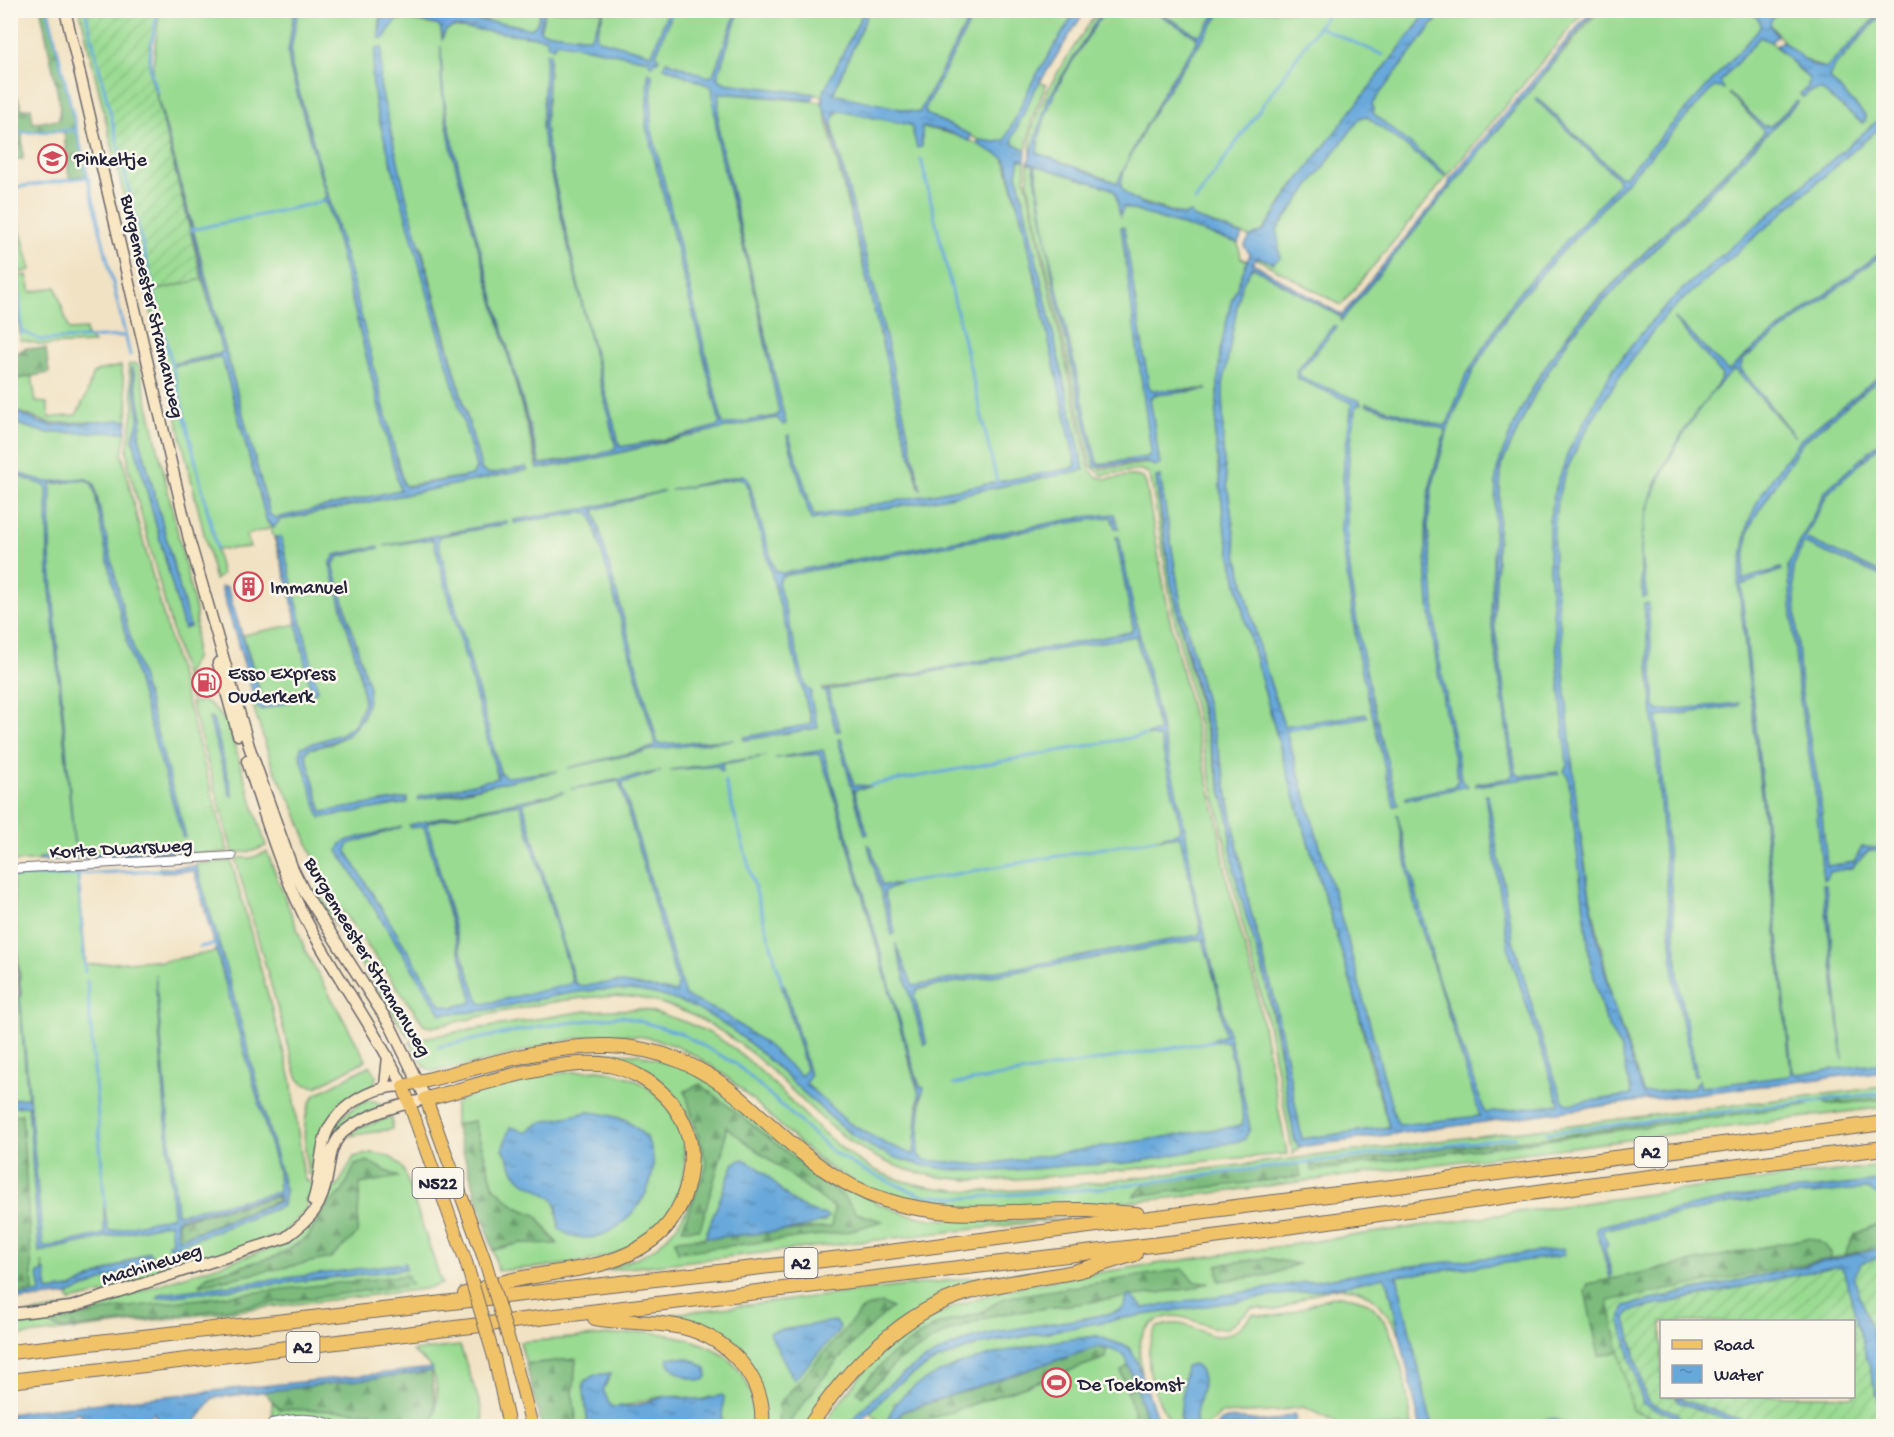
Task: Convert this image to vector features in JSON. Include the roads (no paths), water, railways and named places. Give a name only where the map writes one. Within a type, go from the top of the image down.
[{"type":"highway","name":"A2","points":[[419,1082],[558,1049],[606,1045],[636,1047],[664,1053],[708,1073],[733,1091],[801,1153],[837,1178],[883,1200],[919,1210],[962,1214],[1086,1210],[1169,1216]]},
{"type":"highway","name":"A2","points":[[426,1099],[570,1065],[609,1065],[641,1077],[669,1099],[686,1128],[691,1171],[687,1189],[675,1215],[667,1226],[638,1248],[598,1266],[510,1280],[432,1304]]},
{"type":"highway","name":"A2","points":[[10,1352],[850,1257],[1884,1123]]},
{"type":"highway","name":"A2","points":[[10,1382],[1177,1242],[1602,1183],[1884,1148]]},
{"type":"highway","name":"A2","points":[[810,1426],[854,1370],[876,1348],[901,1328],[943,1303],[968,1292],[1075,1271],[1177,1242]]},
{"type":"highway","name":"A2","points":[[578,1315],[627,1323],[683,1328],[712,1339],[736,1356],[755,1383],[762,1426]]},
{"type":"main road","name":"Burgemeester Stramanweg","points":[[66,10],[189,539],[249,746],[292,867],[305,893],[391,1027],[419,1082],[485,1261],[532,1426]]},
{"type":"main road","name":"Burgemeester Stramanweg","points":[[189,539],[188,555],[232,713],[281,864],[327,958],[388,1056],[403,1086],[466,1262],[494,1357],[510,1426]]},
{"type":"main road","points":[[385,1086],[388,1056]]},
{"type":"main road","name":"Burgemeester Stramanweg","points":[[403,1086],[419,1082]]},
{"type":"main road","points":[[409,1104],[419,1082]]},
{"type":"main road","points":[[296,1230],[316,1191],[324,1141],[333,1121],[349,1105],[385,1086],[403,1086]]},
{"type":"main road","points":[[409,1104],[426,1099]]},
{"type":"main road","name":"Machineweg","points":[[10,1314],[71,1307],[272,1244],[308,1221],[319,1204],[326,1183],[332,1149],[338,1138],[361,1120],[409,1104]]},
{"type":"street","name":"Korte Dwarsweg","points":[[10,869],[232,856]]},
{"type":"street","points":[[272,1423],[314,1418],[337,1426]]},
{"type":"water","points":[[382,10],[408,13],[406,19],[396,20],[384,38],[379,38]]},
{"type":"water","points":[[737,10],[739,11],[717,78],[725,83],[814,94],[813,100],[719,93],[720,140],[786,424],[783,425],[777,418],[584,461],[537,469],[538,463],[453,155],[443,101],[441,46],[446,112],[465,194],[540,464],[546,464],[598,455],[616,448],[546,153],[542,129],[546,53],[550,53],[545,126],[549,156],[587,325],[620,447],[666,440],[717,426],[720,423],[646,126],[648,72],[652,74],[651,127],[723,425],[776,416],[779,413],[756,297],[718,146],[712,87],[664,67],[666,61],[708,77],[713,75]]},
{"type":"water","points":[[294,11],[298,11],[291,50],[292,67],[353,283],[403,484],[407,487],[473,475],[476,467],[376,109],[372,76],[376,48],[382,48],[380,85],[408,204],[482,471],[490,474],[526,467],[527,470],[280,520],[274,527],[267,522],[223,361],[219,357],[172,366],[176,363],[220,354],[222,351],[156,93],[270,515],[276,518],[400,490],[332,220],[327,203],[321,202],[326,196],[290,68],[288,52]]},
{"type":"water","points":[[540,11],[545,11],[540,30],[543,32],[590,38],[604,11],[596,35],[599,40],[652,54],[668,11],[673,11],[656,55],[659,59],[651,66],[648,60],[557,42],[553,47],[548,46],[546,38],[453,27],[446,30],[442,39],[441,28],[437,25],[414,21],[414,13],[510,24],[531,29],[537,24]]},
{"type":"water","points":[[864,11],[869,11],[833,94],[919,113],[973,11],[976,11],[925,109],[926,114],[971,135],[969,141],[946,131],[922,127],[922,147],[917,148],[911,125],[840,111],[835,112],[832,125],[878,303],[921,490],[903,431],[829,121],[822,105],[824,91]]},
{"type":"water","points":[[1076,11],[1085,11],[1034,91],[1013,137],[1013,143],[1026,150],[1025,161],[1020,159],[1017,174],[1084,470],[918,503],[811,520],[787,436],[789,435],[814,516],[1072,468],[1076,465],[1025,231],[1008,168],[1004,158],[977,144],[979,140],[996,142],[1005,140],[1033,80]]},
{"type":"water","points":[[1102,11],[1105,11],[1062,78],[1046,114],[1037,153],[1117,183],[1128,161],[1121,186],[1131,198],[1157,209],[1183,215],[1190,213],[1193,217],[1242,235],[1238,243],[1124,207],[1120,216],[1115,192],[1110,188],[1035,165],[1046,240],[1033,164],[1028,163],[1048,99]]},
{"type":"water","points":[[1153,11],[1157,11],[1197,35],[1202,33],[1218,11],[1222,11],[1163,97],[1148,122],[1162,94],[1197,41],[1196,37]]},
{"type":"water","points":[[1428,11],[1443,11],[1372,104],[1374,114],[1445,173],[1445,176],[1367,117],[1361,117],[1277,229],[1280,258],[1273,263],[1258,257],[1252,263],[1342,315],[1448,186],[1450,179],[1591,11],[1595,11],[1341,321],[1341,317],[1252,267],[1242,285],[1223,385],[1223,455],[1237,554],[1259,647],[1284,726],[1366,714],[1367,717],[1286,731],[1348,941],[1394,1115],[1399,1125],[1480,1116],[1415,908],[1397,814],[1437,976],[1485,1113],[1559,1104],[1509,951],[1485,795],[1488,795],[1513,940],[1546,1053],[1563,1101],[1568,1104],[1632,1095],[1621,1050],[1604,1017],[1590,960],[1568,776],[1564,771],[1567,765],[1549,568],[1549,522],[1554,493],[1569,450],[1613,369],[1653,319],[1685,287],[1883,116],[1883,124],[1875,132],[1669,312],[1638,350],[1605,398],[1566,473],[1556,513],[1554,551],[1574,781],[1585,871],[1613,1003],[1643,1093],[1694,1088],[1699,1080],[1701,1087],[1789,1076],[1791,1071],[1738,581],[1748,523],[1759,498],[1784,461],[1801,439],[1883,373],[1883,376],[1802,443],[1749,530],[1742,580],[1781,568],[1782,570],[1741,585],[1792,1071],[1795,1074],[1883,1063],[1883,1071],[1646,1100],[1299,1147],[1295,1142],[1268,992],[1237,881],[1230,825],[1171,583],[1156,477],[1160,476],[1181,604],[1222,766],[1250,909],[1274,996],[1302,1139],[1389,1127],[1353,990],[1286,769],[1245,620],[1224,524],[1215,434],[1220,351],[1231,302],[1250,254],[1244,246],[1250,237],[1263,231],[1296,183]]},
{"type":"water","points":[[1750,11],[1761,11],[1766,14],[1780,11],[1771,20],[1770,25],[1777,36],[1771,42],[1760,37],[1720,82],[1724,89],[1714,87],[1516,302],[1474,369],[1448,429],[1432,487],[1428,527],[1438,652],[1462,782],[1468,786],[1406,800],[1406,797],[1454,786],[1458,780],[1434,645],[1427,576],[1428,498],[1445,432],[1444,429],[1366,405],[1366,403],[1444,426],[1448,422],[1465,377],[1515,297],[1618,184],[1617,178],[1535,99],[1537,98],[1619,176],[1625,176],[1760,28],[1760,21]]},
{"type":"water","points":[[1882,11],[1883,13],[1833,68],[1829,78],[1865,115],[1865,121],[1862,123],[1821,90],[1811,91],[1803,97],[1800,94],[1808,87],[1809,79],[1776,46],[1782,41],[1813,66],[1826,68]]},
{"type":"water","points":[[1729,93],[1764,126],[1771,126],[1796,101],[1798,102],[1571,335],[1536,391],[1501,466],[1494,622],[1516,773],[1520,776],[1558,772],[1559,774],[1475,786],[1475,784],[1510,778],[1513,774],[1491,620],[1496,478],[1500,458],[1532,389],[1551,358],[1585,313],[1763,134],[1763,129]]},
{"type":"water","points":[[1148,122],[1128,161],[1134,147]]},
{"type":"water","points":[[1121,227],[1124,227],[1149,387],[1152,390],[1207,390],[1154,395],[1150,398],[1160,465],[1155,466],[1146,462],[1095,467],[1047,247],[1097,463],[1148,457],[1151,452]]},
{"type":"water","points":[[1883,251],[1883,254],[1743,360],[1740,368],[1795,437],[1735,369],[1708,399],[1722,375],[1674,319],[1728,371],[1755,347]]},
{"type":"water","points":[[1334,325],[1337,327],[1299,372],[1300,377],[1360,401],[1361,404],[1357,405],[1349,455],[1347,505],[1349,556],[1363,657],[1398,805],[1394,806],[1358,655],[1341,531],[1344,460],[1352,403],[1298,379],[1296,371]]},
{"type":"water","points":[[131,368],[133,368],[142,418],[139,436],[190,627],[184,629],[133,439],[139,417]]},
{"type":"water","points":[[1704,404],[1676,446],[1646,515],[1656,484],[1666,463],[1691,420]]},
{"type":"water","points":[[10,409],[39,422],[54,425],[127,421],[126,432],[46,433],[11,422]]},
{"type":"water","points":[[1883,439],[1883,443],[1828,493],[1805,538],[1883,574],[1883,577],[1803,543],[1793,568],[1801,689],[1820,794],[1827,866],[1854,862],[1862,847],[1883,848],[1883,851],[1869,850],[1852,868],[1829,872],[1823,880],[1815,792],[1798,689],[1788,566],[1826,490]]},
{"type":"water","points":[[11,471],[47,482],[85,478],[94,484],[124,614],[186,837],[183,838],[122,624],[95,493],[92,484],[86,480],[51,484],[50,555],[74,844],[48,568],[47,489],[44,485],[11,474]]},
{"type":"water","points":[[743,475],[748,479],[775,571],[782,573],[1083,517],[1114,514],[1119,528],[1115,528],[1111,517],[782,576],[778,582],[806,687],[812,692],[810,695],[818,728],[744,740],[744,737],[812,724],[747,484],[741,478],[671,490]]},
{"type":"water","points":[[664,491],[594,510],[658,744],[734,740],[656,749],[568,768],[647,749],[653,747],[655,743],[591,514],[585,512],[514,523],[514,520],[584,509]]},
{"type":"water","points":[[507,521],[507,524],[440,536],[438,542],[500,772],[506,777],[558,771],[418,800],[418,797],[498,778],[433,539],[384,546]]},
{"type":"water","points":[[275,537],[281,537],[318,690],[307,697],[261,710],[257,707],[221,587],[227,587],[263,702],[311,691],[290,591]]},
{"type":"water","points":[[1116,537],[1119,537],[1133,607],[1185,828],[1193,884],[1244,1098],[1250,1129],[1244,1140],[1155,1159],[1123,1163],[1009,1170],[952,1170],[897,1158],[871,1147],[847,1131],[754,1047],[704,1013],[676,1000],[644,992],[624,990],[585,991],[481,1011],[441,1014],[338,851],[341,844],[348,840],[402,827],[349,844],[346,851],[441,1005],[453,1007],[473,1002],[424,826],[410,828],[409,825],[460,815],[427,823],[460,949],[479,1002],[483,1004],[571,984],[572,979],[520,804],[467,812],[564,792],[523,803],[575,983],[581,986],[617,982],[676,992],[678,986],[619,781],[571,789],[661,771],[622,783],[685,996],[724,1014],[767,1045],[801,1076],[806,1069],[780,980],[785,986],[810,1075],[806,1084],[847,1122],[884,1143],[914,1155],[919,1094],[831,786],[819,754],[775,758],[823,750],[910,1056],[919,1086],[924,1088],[920,1100],[918,1155],[924,1160],[982,1165],[1243,1125],[1241,1097],[1228,1042],[1209,1041],[1225,1035],[1218,993],[1203,939],[918,989],[914,996],[927,1044],[924,1045],[895,943],[913,986],[1199,935],[1201,929],[1180,836],[1155,839],[1179,832],[1181,828],[1160,738],[1146,735],[1159,731],[1136,636],[828,690],[840,731],[836,731],[825,691],[821,691],[1131,632],[1133,627]]},
{"type":"water","points":[[378,546],[379,548],[338,557],[333,565],[369,688],[368,702],[364,713],[351,731],[332,742],[308,749],[306,755],[322,812],[407,798],[407,803],[320,818],[300,755],[301,747],[341,734],[355,724],[364,703],[360,674],[330,564],[335,555]]},
{"type":"water","points":[[1641,552],[1647,596],[1643,597],[1641,571]]},
{"type":"water","points":[[1648,603],[1655,706],[1658,711],[1739,703],[1738,706],[1657,717],[1679,986],[1697,1075],[1694,1075],[1675,988],[1644,604]]},
{"type":"water","points":[[209,718],[213,719],[233,796],[230,795]]},
{"type":"water","points":[[838,739],[841,739],[854,785],[872,786],[854,790],[868,834],[865,835]]},
{"type":"water","points":[[766,756],[722,764],[723,771],[721,772],[718,766],[670,770]]},
{"type":"water","points":[[186,845],[190,846],[190,852],[39,861],[40,858],[75,855],[78,851],[80,854],[185,849]]},
{"type":"water","points":[[868,845],[871,847],[882,885],[899,885],[884,891],[895,933],[892,935]]},
{"type":"water","points":[[196,866],[280,1170],[285,1190],[283,1206],[170,1248],[167,1244],[172,1241],[170,1223],[39,1252],[28,1106],[11,1107],[11,1099],[28,1098],[11,901],[43,1246],[104,1234],[104,1204],[108,1230],[112,1231],[173,1216],[155,974],[177,1214],[279,1192],[278,1172],[194,871],[160,872],[159,868]],"holes":[[[279,1195],[279,1202],[178,1239],[176,1220],[179,1218]]]},
{"type":"water","points":[[1823,885],[1826,885],[1843,1060]]},
{"type":"water","points":[[589,1112],[628,1122],[648,1142],[653,1167],[646,1193],[630,1216],[608,1232],[583,1238],[559,1229],[557,1207],[552,1198],[521,1180],[503,1148],[510,1127],[526,1132],[542,1122]]},
{"type":"water","points":[[743,1159],[765,1173],[800,1206],[812,1212],[827,1215],[828,1218],[819,1223],[791,1230],[715,1238],[705,1237],[734,1163]]},
{"type":"water","points":[[1880,1181],[1883,1183],[1883,1199],[1868,1189],[1848,1190],[1739,1202],[1606,1229],[1602,1232],[1608,1244],[1605,1249],[1612,1275],[1610,1277],[1596,1229],[1598,1226],[1737,1197]]},
{"type":"water","points":[[1883,1248],[1883,1256],[1861,1263],[1854,1278],[1881,1361],[1883,1406],[1880,1407],[1844,1272],[1841,1268],[1833,1267],[1630,1311],[1626,1319],[1646,1399],[1652,1404],[1678,1413],[1684,1426],[1679,1426],[1676,1417],[1643,1404],[1620,1321],[1625,1306]]},
{"type":"water","points":[[1564,1249],[1564,1255],[1556,1257],[1397,1276],[1432,1426],[1420,1426],[1389,1286],[1384,1277],[1349,1285],[1124,1318],[978,1345],[933,1362],[895,1386],[857,1426],[847,1426],[895,1379],[933,1355],[997,1332],[1120,1311],[1125,1306],[1127,1296],[1131,1296],[1144,1308],[1394,1268]]},
{"type":"water","points":[[149,1252],[153,1259],[68,1295],[11,1301],[11,1297],[41,1293],[38,1273],[45,1271],[48,1291],[71,1288]]},
{"type":"water","points":[[405,1263],[406,1269],[157,1298],[160,1294]]},
{"type":"water","points":[[834,1321],[840,1327],[837,1333],[794,1380],[769,1332]]},
{"type":"water","points":[[1097,1336],[1128,1347],[1136,1358],[1160,1426],[1149,1426],[1125,1356],[1113,1350],[1097,1347],[904,1411],[896,1419],[896,1426],[887,1426],[895,1405],[915,1386],[942,1372],[1009,1350]]},
{"type":"water","points":[[667,1358],[685,1358],[695,1361],[706,1369],[707,1377],[699,1380],[682,1375],[672,1367]]},
{"type":"water","points":[[1193,1364],[1200,1370],[1203,1383],[1197,1408],[1197,1426],[1184,1426],[1180,1416],[1186,1366]]},
{"type":"water","points":[[432,1368],[432,1371],[213,1398],[192,1426],[158,1426],[154,1412],[143,1426],[94,1426],[78,1412],[70,1416],[11,1422],[11,1414],[35,1410]]},
{"type":"water","points":[[611,1373],[603,1390],[611,1407],[635,1406],[667,1396],[703,1400],[722,1395],[724,1397],[721,1426],[588,1426],[583,1383],[594,1375]]},
{"type":"water","points":[[1677,1398],[1759,1426],[1745,1426],[1680,1403]]},
{"type":"water","points":[[1294,1414],[1296,1419],[1290,1426],[1216,1426],[1229,1419],[1270,1422]]},
{"type":"water","points":[[1548,1419],[1576,1426],[1516,1426]]},
{"type":"waterway","points":[[48,10],[130,355]]},
{"type":"waterway","points":[[85,10],[217,549]]},
{"type":"waterway","points":[[157,91],[150,60],[158,10]]},
{"type":"waterway","points":[[448,17],[450,10]]},
{"type":"waterway","points":[[1195,201],[1330,10]]},
{"type":"waterway","points":[[1319,27],[1383,55]]},
{"type":"waterway","points":[[10,133],[74,130]]},
{"type":"waterway","points":[[921,159],[997,482]]},
{"type":"waterway","points":[[10,176],[12,192]]},
{"type":"waterway","points":[[12,188],[88,177]]},
{"type":"waterway","points":[[191,230],[321,202]]},
{"type":"waterway","points":[[14,215],[18,270]]},
{"type":"waterway","points":[[18,280],[22,334]]},
{"type":"waterway","points":[[22,331],[40,340],[124,336]]},
{"type":"waterway","points":[[871,785],[1146,735]]},
{"type":"waterway","points":[[725,781],[782,984]]},
{"type":"waterway","points":[[899,884],[1155,839]]},
{"type":"waterway","points":[[10,877],[160,870]]},
{"type":"waterway","points":[[51,876],[78,875],[85,972]]},
{"type":"waterway","points":[[200,947],[215,944]]},
{"type":"waterway","points":[[87,981],[105,1207]]},
{"type":"waterway","points":[[438,1047],[537,1027],[622,1016],[680,1033],[736,1064],[834,1153],[865,1171],[921,1195],[962,1198],[1093,1189],[1515,1137]]},
{"type":"waterway","points":[[954,1084],[1213,1041]]},
{"type":"waterway","points":[[1546,1133],[1884,1093]]},
{"type":"place","name":"Pinkeltje","points":[[53,158]]},
{"type":"place","name":"Immanuel","points":[[249,586]]},
{"type":"place","name":"Esso Express Ouderkerk","points":[[207,683]]},
{"type":"place","name":"De Toekomst","points":[[1057,1383]]}]
